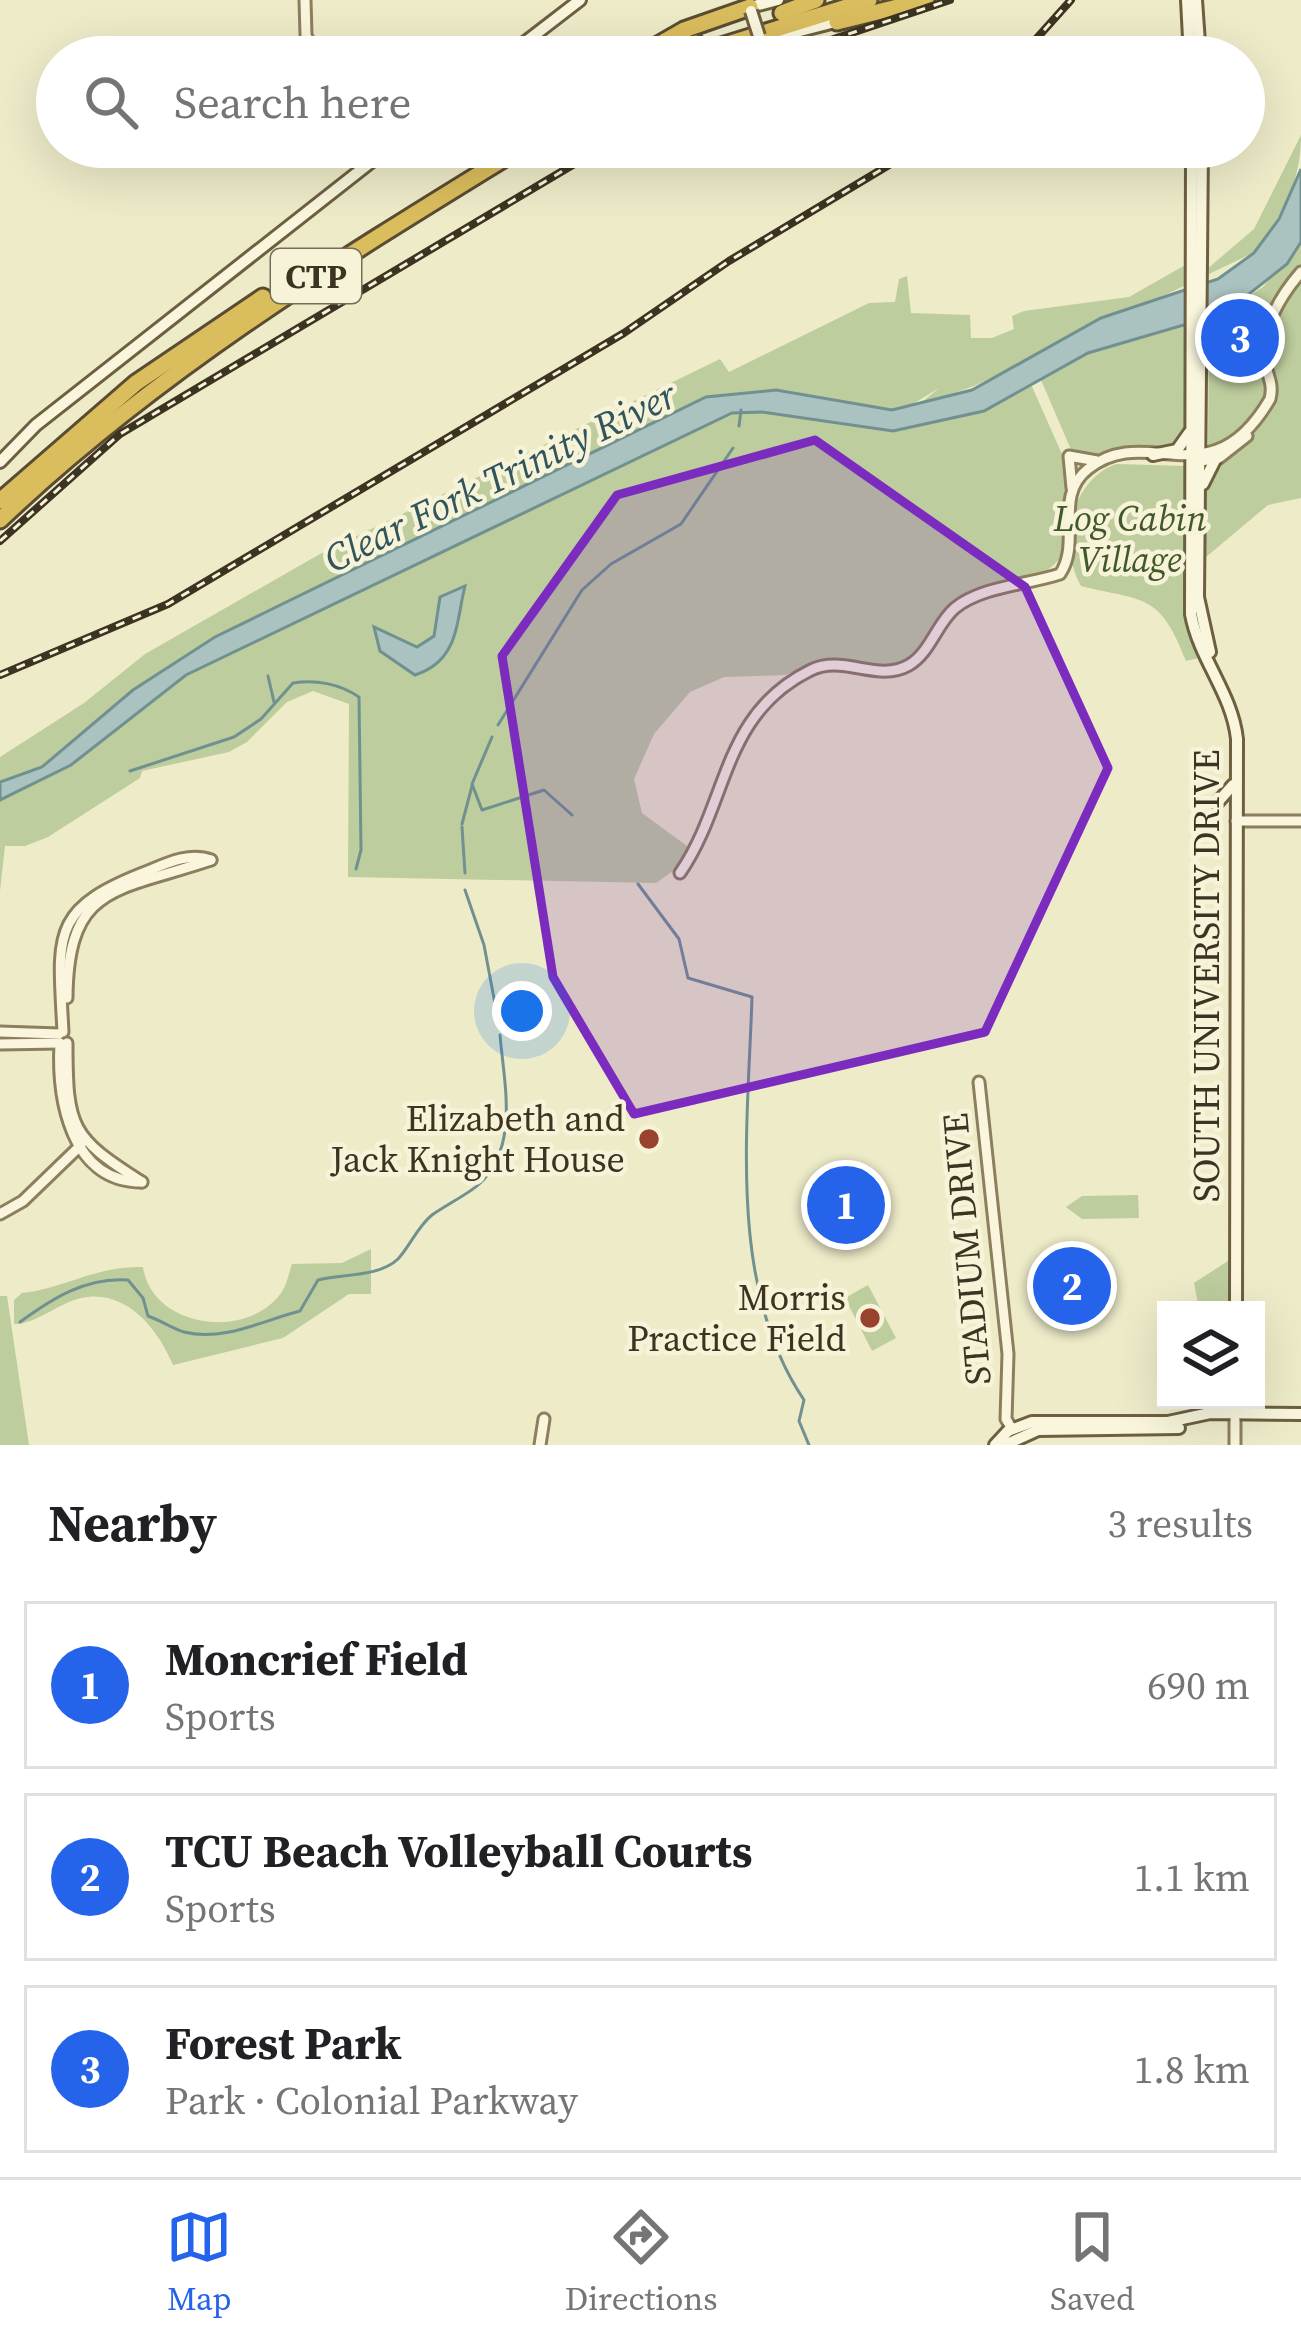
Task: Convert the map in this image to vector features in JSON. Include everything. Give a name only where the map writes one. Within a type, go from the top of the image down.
[{"type":"highway","points":[[713,36],[780,7],[816,0]]},
{"type":"highway","points":[[780,7],[830,0]]},
{"type":"highway","points":[[753,36],[869,0]]},
{"type":"highway","points":[[837,22],[926,0]]},
{"type":"highway","points":[[672,36],[750,6]]},
{"type":"highway","name":"CTP","points":[[0,501],[229,317],[474,168]]},
{"type":"highway","name":"CTP","points":[[114,409],[224,334],[490,168]]},
{"type":"highway","name":"CTP","points":[[0,520],[80,439]]},
{"type":"main road","points":[[533,36],[580,0]]},
{"type":"main road","points":[[774,36],[905,0]]},
{"type":"main road","points":[[1192,0],[1199,36]]},
{"type":"main road","points":[[1191,36],[1192,0]]},
{"type":"main road","points":[[759,36],[750,6],[780,7]]},
{"type":"main road","points":[[0,462],[36,424],[362,168]]},
{"type":"main road","name":"SOUTH UNIVERSITY DRIVE","points":[[1192,168],[1193,256],[1200,276]]},
{"type":"main road","name":"SOUTH UNIVERSITY DRIVE","points":[[1202,168],[1192,623],[1233,714],[1239,821]]},
{"type":"main road","name":"SOUTH UNIVERSITY DRIVE","points":[[1198,336],[1191,424],[1201,625],[1241,726],[1239,1301]]},
{"type":"main road","points":[[1153,455],[1180,448],[1191,424]]},
{"type":"main road","points":[[1210,536],[1199,522],[1203,482],[1215,460]]},
{"type":"main road","points":[[1217,803],[1237,776]]},
{"type":"main road","points":[[1007,1431],[1047,1421],[1181,1427],[1238,1411]]},
{"type":"main road","points":[[1007,1431],[1099,1430],[1238,1411],[1300,1418]]},
{"type":"main road","points":[[1181,1427],[1207,1414]]},
{"type":"street","points":[[303,36],[300,31],[308,7]]},
{"type":"street","points":[[680,873],[701,838],[733,747],[783,688],[827,664],[881,671],[905,667],[956,608],[1062,570],[1068,559],[1070,456],[1101,461],[1153,455],[1215,460],[1239,446],[1273,389],[1264,354],[1274,311],[1301,272]]},
{"type":"street","points":[[1069,513],[1086,474],[1120,462],[1195,459],[1223,450],[1255,421]]},
{"type":"street","points":[[1071,494],[1101,461]]},
{"type":"street","points":[[1239,821],[1301,821]]},
{"type":"street","points":[[62,1040],[68,953],[80,919],[104,899],[211,860],[194,857],[158,866],[106,886],[78,906],[60,951],[62,1040],[68,1101],[82,1144],[115,1178],[142,1182],[82,1144]]},
{"type":"street","points":[[45,1037],[62,1016]]},
{"type":"street","points":[[0,1032],[62,1040]]},
{"type":"street","points":[[0,1043],[45,1037],[62,1040]]},
{"type":"street","name":"STADIUM DRIVE","points":[[979,1082],[1008,1354],[1007,1431]]},
{"type":"street","points":[[0,1214],[23,1201],[82,1144]]},
{"type":"street","points":[[1238,1411],[1238,1445]]},
{"type":"street","points":[[540,1445],[544,1419]]},
{"type":"highlighted area","points":[[815,440],[1025,587],[1108,768],[985,1032],[634,1114],[553,977],[502,656],[617,495]]},
{"type":"green space","points":[[1301,135],[1298,168],[1288,198],[1253,253],[974,386],[917,406],[939,388],[893,416],[792,394],[790,416],[914,425],[969,412],[1030,382],[1069,470],[1063,554],[1041,573],[953,603],[907,662],[885,665],[829,659],[785,675],[724,677],[690,692],[654,734],[634,779],[642,813],[691,849],[680,866],[656,883],[348,877],[349,704],[313,691],[287,702],[247,742],[229,752],[142,771],[140,778],[48,837],[25,846],[5,846],[0,891],[0,757],[84,703],[145,654],[320,554],[720,359],[729,372],[869,303],[895,302],[899,279],[907,276],[911,313],[970,315],[971,338],[992,338],[1014,329],[1012,316],[1024,311],[1129,297],[1187,264],[1184,279],[1193,281],[1254,229]]},
{"type":"green space","points":[[1301,242],[1301,498],[1268,505],[1206,557],[1205,480],[1219,461],[1247,440],[1274,396],[1268,394],[1243,429],[1208,451],[1209,322],[1263,287]]},
{"type":"green space","points":[[1190,324],[1186,453],[1096,459],[1072,452],[1041,380],[1088,353]]},
{"type":"green space","name":"Log Cabin Village","points":[[1116,464],[1186,466],[1188,543],[1203,657],[1186,661],[1167,622],[1147,604],[1081,586],[1070,552],[1073,516],[1088,484]]},
{"type":"green space","points":[[838,1174],[874,1221],[854,1237],[818,1190]]},
{"type":"green space","points":[[1138,1195],[1139,1218],[1082,1219],[1066,1207],[1082,1196]]},
{"type":"green space","points":[[371,1249],[371,1294],[349,1294],[283,1338],[173,1365],[144,1320],[117,1301],[84,1298],[14,1324],[14,1300],[22,1293],[126,1267],[143,1267],[150,1287],[179,1314],[221,1322],[242,1319],[262,1311],[278,1297],[292,1264],[342,1263]]},
{"type":"green space","points":[[1231,1259],[1230,1301],[1197,1301],[1194,1283]]},
{"type":"green space","name":"Morris Practice Field","points":[[868,1285],[896,1338],[872,1351],[845,1298]]},
{"type":"green space","points":[[0,1296],[7,1296],[29,1445],[0,1445]]},
{"type":"water","points":[[1301,169],[1301,242],[1287,264],[1225,313],[1088,353],[984,411],[893,431],[762,412],[732,413],[186,675],[71,765],[0,800],[0,782],[42,767],[133,690],[215,637],[706,397],[776,390],[892,410],[972,390],[1101,318],[1218,279],[1254,253],[1279,219]]},
{"type":"water","points":[[465,586],[453,639],[429,669],[415,675],[380,651],[374,627],[417,647],[434,636],[440,597]]},
{"type":"waterway","points":[[739,426],[741,410]]},
{"type":"waterway","points":[[498,725],[582,590],[611,564],[681,524],[733,448]]},
{"type":"waterway","points":[[268,676],[274,702]]},
{"type":"waterway","points":[[130,771],[234,737],[261,719],[293,683],[319,682],[344,689],[359,697],[361,850],[356,869]]},
{"type":"waterway","points":[[492,737],[472,784],[482,810],[544,790],[572,815]]},
{"type":"waterway","points":[[462,824],[472,786]]},
{"type":"waterway","points":[[462,827],[465,873]]},
{"type":"waterway","points":[[638,884],[679,939],[688,978],[752,997],[746,1152],[753,1257],[779,1355],[804,1400],[799,1421],[809,1445]]},
{"type":"waterway","points":[[465,890],[484,945],[499,1025]]},
{"type":"waterway","points":[[20,1322],[84,1286],[128,1280],[143,1298],[148,1316],[184,1332],[229,1332],[300,1311],[318,1280],[390,1265],[427,1220],[478,1185],[500,1153],[506,1114],[500,1035]]},
{"type":"railway","points":[[843,36],[950,0]]},
{"type":"railway","points":[[1039,36],[1071,0]]},
{"type":"railway","points":[[0,541],[120,434],[568,168]]},
{"type":"railway","points":[[0,675],[168,604],[624,333],[729,261],[884,168]]},
{"type":"place","name":"Forest Park","points":[[1240,338]]},
{"type":"place","name":"Elizabeth and Jack Knight House","points":[[649,1139]]},
{"type":"place","name":"Moncrief Field","points":[[846,1205]]},
{"type":"place","name":"TCU Beach Volleyball Courts","points":[[1072,1286]]},
{"type":"place","name":"Morris Practice Field","points":[[870,1318]]},
{"type":"water label","name":"Clear Fork Trinity River","points":[[500,476]]}]
